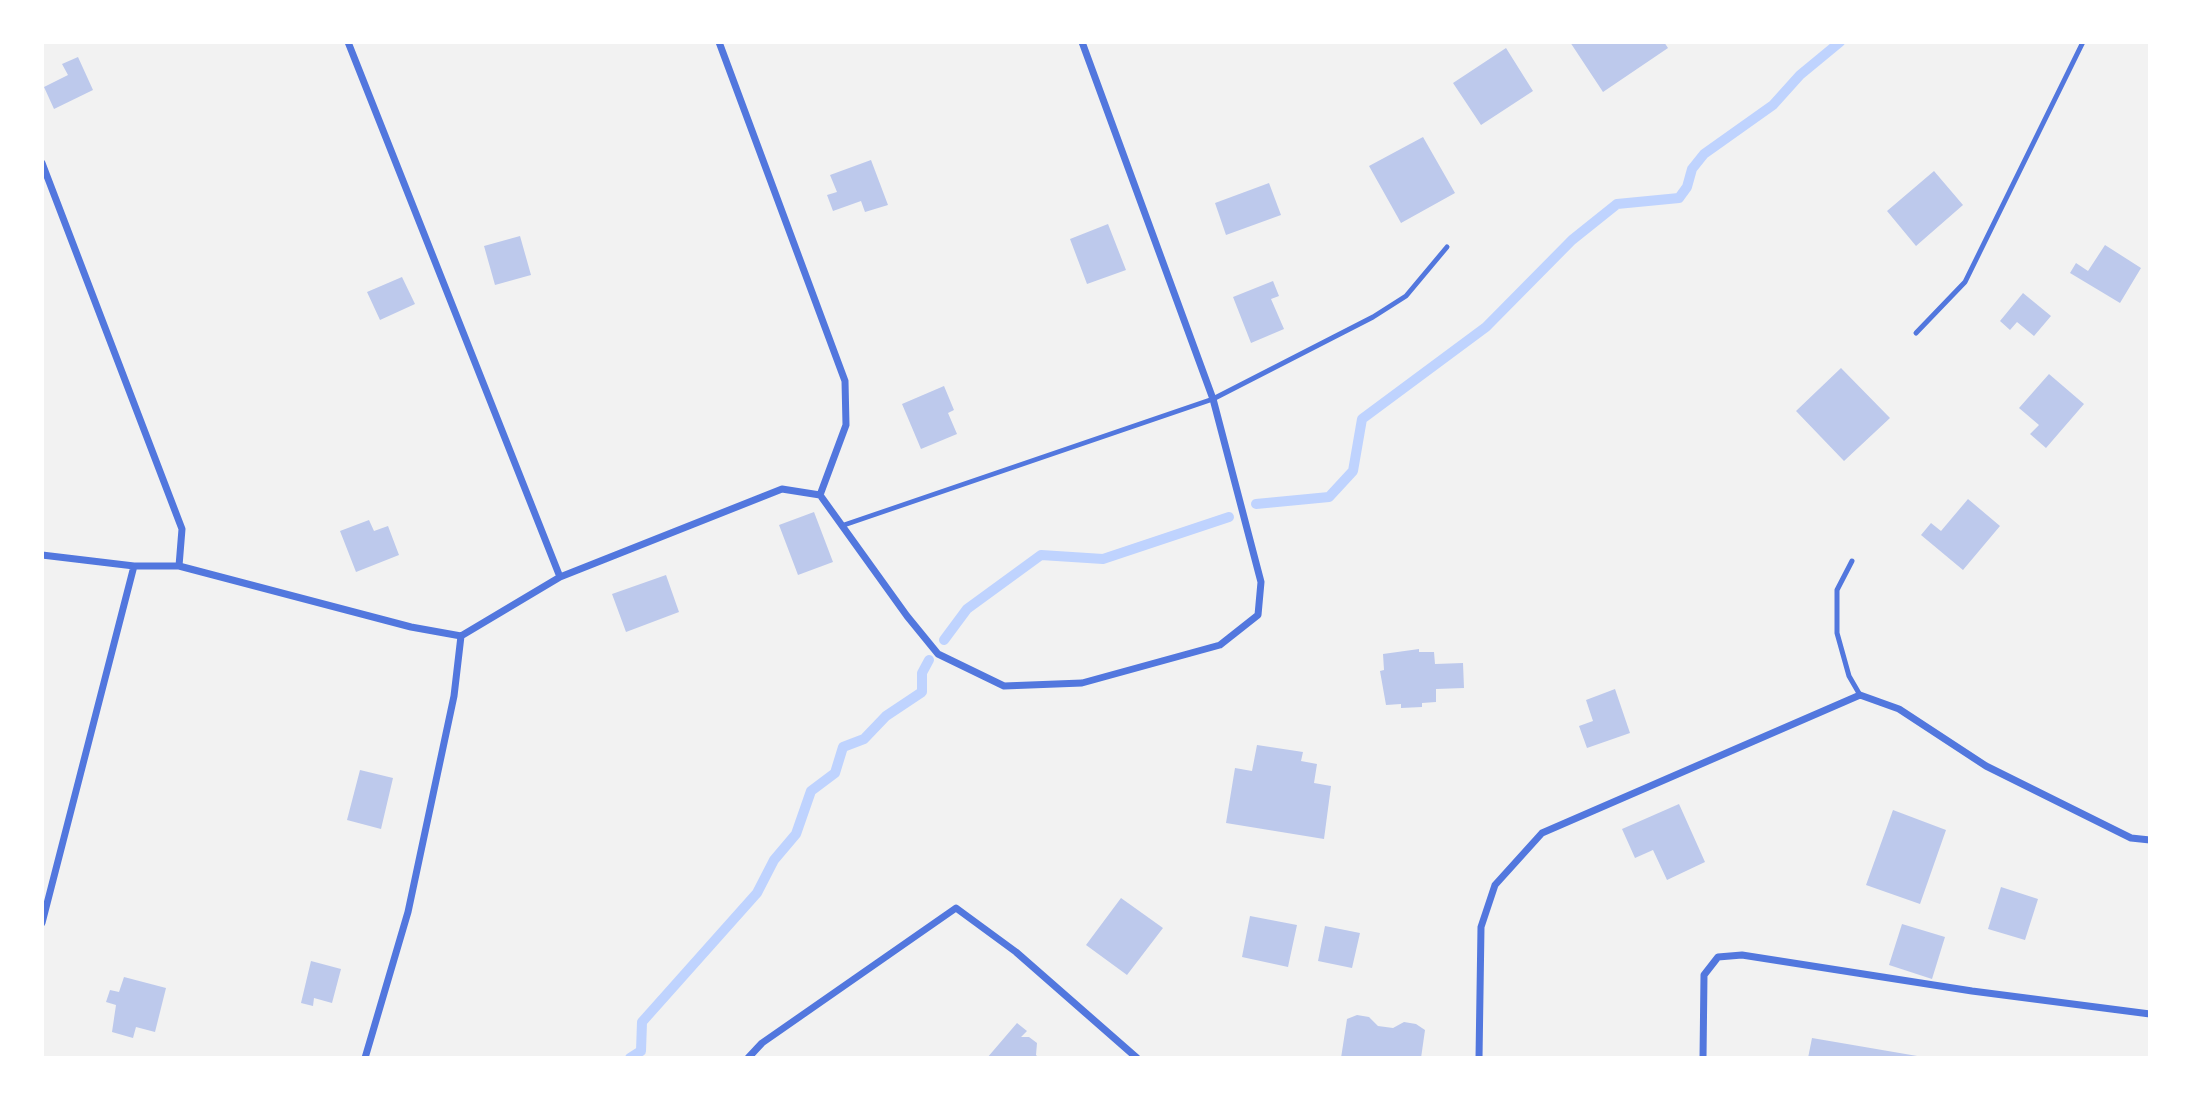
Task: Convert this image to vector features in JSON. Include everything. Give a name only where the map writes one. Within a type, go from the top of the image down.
[{"type":"street","points":[[348,42],[560,577]]},
{"type":"street","points":[[719,42],[845,381],[846,425],[820,495]]},
{"type":"street","points":[[42,555],[134,566],[179,566],[411,627],[461,636],[560,577],[782,489],[820,495],[907,616],[938,654],[1004,686],[1082,683],[1220,645],[1258,615],[1261,582],[1213,399],[1082,42]]},
{"type":"street","points":[[42,163],[183,529],[179,566]]},
{"type":"street","points":[[42,923],[134,566]]},
{"type":"street","points":[[365,1058],[408,912],[454,696],[461,636]]},
{"type":"street","points":[[1479,1058],[1481,927],[1495,885],[1542,833],[1860,695],[1899,709],[1986,766],[2131,838],[2150,841]]},
{"type":"street","points":[[748,1058],[762,1043],[956,908],[1016,952],[1137,1058]]},
{"type":"street","points":[[1703,1058],[1704,975],[1718,957],[1742,955],[1972,991],[2150,1014]]},
{"type":"lane","points":[[1916,333],[1965,282],[2083,42]]},
{"type":"lane","points":[[844,525],[1213,399],[1373,317],[1406,296],[1447,247]]},
{"type":"lane","points":[[1853,561],[1837,590],[1837,633],[1849,676],[1860,695]]},
{"type":"building","points":[[1570,42],[1664,42],[1668,48],[1603,92]]},
{"type":"building","points":[[1506,48],[1533,91],[1481,125],[1453,83]]},
{"type":"building","points":[[78,57],[93,90],[54,109],[44,87],[68,75],[62,64]]},
{"type":"building","points":[[1423,137],[1455,193],[1401,223],[1369,166]]},
{"type":"building","points":[[871,160],[888,205],[865,212],[861,201],[833,211],[827,195],[837,192],[830,175]]},
{"type":"building","points":[[1934,171],[1963,205],[1916,246],[1887,211]]},
{"type":"building","points":[[1269,183],[1281,215],[1226,235],[1215,203]]},
{"type":"building","points":[[1108,224],[1126,270],[1087,284],[1070,239]]},
{"type":"building","points":[[520,236],[531,275],[495,285],[484,246]]},
{"type":"building","points":[[2105,245],[2141,268],[2120,303],[2070,273],[2076,263],[2088,271]]},
{"type":"building","points":[[402,277],[415,304],[380,320],[367,292]]},
{"type":"building","points":[[1273,281],[1279,296],[1271,299],[1284,329],[1251,343],[1233,297]]},
{"type":"building","points":[[2023,293],[2051,316],[2034,336],[2017,322],[2010,330],[2000,321]]},
{"type":"building","points":[[1841,368],[1890,418],[1844,461],[1796,411]]},
{"type":"building","points":[[2049,374],[2084,404],[2046,448],[2030,434],[2039,425],[2019,408]]},
{"type":"building","points":[[944,386],[954,410],[948,413],[957,434],[921,449],[902,404]]},
{"type":"building","points":[[1968,499],[2000,526],[1963,570],[1921,535],[1931,523],[1941,531]]},
{"type":"building","points":[[814,512],[833,562],[798,575],[779,525]]},
{"type":"building","points":[[369,520],[374,531],[388,526],[399,555],[356,572],[340,531]]},
{"type":"building","points":[[666,575],[679,612],[626,632],[612,594]]},
{"type":"building","points":[[1419,649],[1419,652],[1434,652],[1435,664],[1463,663],[1464,688],[1436,689],[1436,702],[1422,703],[1422,707],[1401,708],[1401,704],[1386,705],[1380,671],[1384,670],[1383,654]]},
{"type":"building","points":[[1615,689],[1630,733],[1587,748],[1579,726],[1593,721],[1586,700]]},
{"type":"building","points":[[1257,745],[1303,752],[1301,761],[1317,764],[1314,783],[1331,786],[1324,839],[1226,823],[1235,768],[1252,771]]},
{"type":"building","points":[[360,770],[393,778],[381,829],[347,820]]},
{"type":"building","points":[[1679,804],[1705,862],[1667,880],[1653,850],[1635,858],[1622,829]]},
{"type":"building","points":[[1893,810],[1946,830],[1920,904],[1866,885]]},
{"type":"building","points":[[2001,887],[2038,899],[2025,940],[1988,929]]},
{"type":"building","points":[[1121,898],[1163,928],[1127,975],[1086,945]]},
{"type":"building","points":[[1250,916],[1297,925],[1288,967],[1242,957]]},
{"type":"building","points":[[1902,924],[1945,937],[1932,979],[1889,965]]},
{"type":"building","points":[[1325,926],[1360,933],[1352,968],[1318,961]]},
{"type":"building","points":[[311,961],[341,969],[332,1003],[314,998],[313,1006],[301,1003]]},
{"type":"building","points":[[124,977],[166,988],[155,1032],[136,1027],[133,1038],[112,1032],[116,1005],[106,1002],[110,990],[119,992]]},
{"type":"building","points":[[1357,1015],[1369,1017],[1378,1026],[1393,1028],[1404,1022],[1416,1024],[1425,1030],[1421,1058],[1341,1058],[1347,1019]]},
{"type":"building","points":[[1017,1023],[1027,1031],[1021,1037],[1029,1037],[1037,1043],[1036,1055],[1039,1058],[987,1058]]},
{"type":"building","points":[[1812,1038],[1923,1057],[1923,1058],[1808,1058]]},
{"type":"waterway","points":[[1256,504],[1329,497],[1353,471],[1362,419],[1486,327],[1572,240],[1617,204],[1679,198],[1687,187],[1692,169],[1704,154],[1773,105],[1800,75],[1840,42]]},
{"type":"waterway","points":[[944,640],[967,609],[1041,555],[1103,559],[1229,517]]},
{"type":"waterway","points":[[630,1058],[641,1051],[642,1022],[757,893],[774,860],[796,834],[811,791],[835,773],[843,747],[864,739],[886,716],[922,692],[922,673],[929,660]]}]
